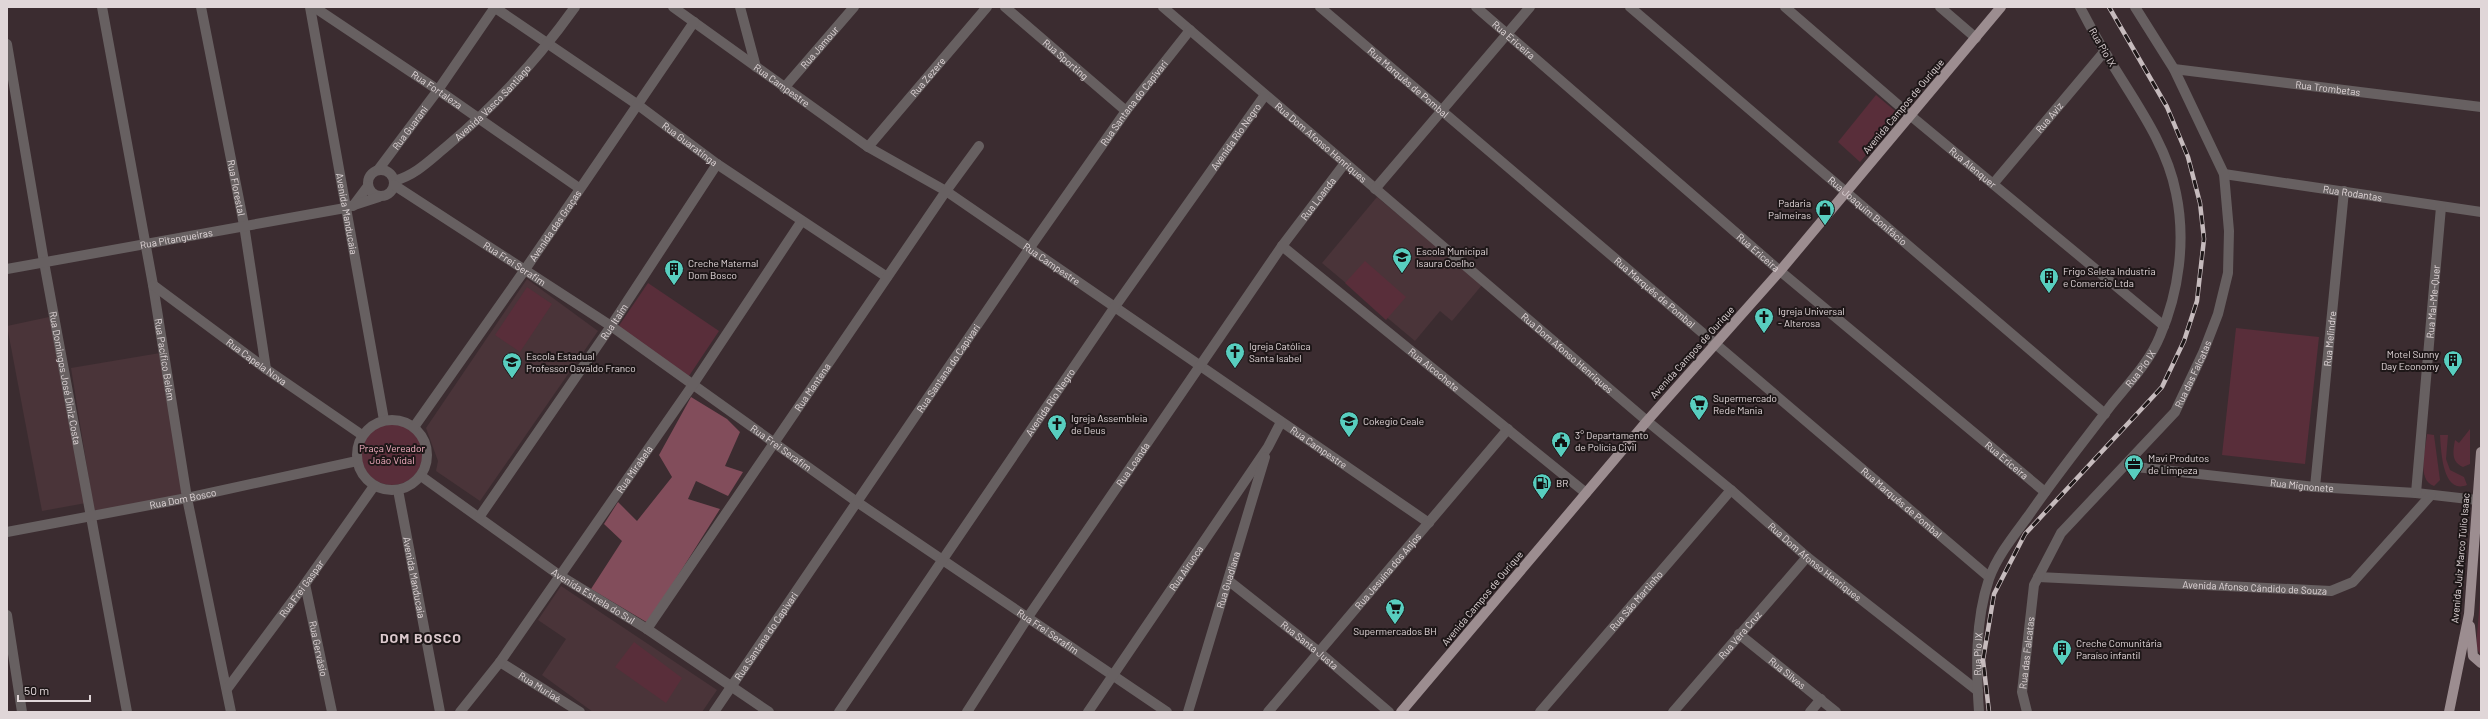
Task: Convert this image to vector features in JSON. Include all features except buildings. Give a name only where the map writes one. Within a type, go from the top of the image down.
[{"type":"main road","name":"Avenida Campos de Ourique","points":[[1401,712],[1647,421],[1780,271],[2001,7]]},
{"type":"main road","name":"Avenida Juiz Marco Túlio Isaac","points":[[2450,712],[2469,614],[2476,500],[2481,452]]},
{"type":"main road","points":[[2469,614],[2473,656],[2481,663]]},
{"type":"street","name":"Rua Pacífico Belém","points":[[102,7],[145,243],[187,498],[231,712]]},
{"type":"street","name":"Rua Florestal","points":[[201,7],[244,225],[266,369]]},
{"type":"street","name":"Avenida Manducaia","points":[[310,7],[349,207],[384,420]]},
{"type":"street","name":"Rua Fortaleza","points":[[314,7],[438,90],[478,120],[579,188]]},
{"type":"street","name":"Rua Guarani","points":[[349,207],[368,186],[370,174],[378,170],[438,90],[495,7]]},
{"type":"street","name":"Rua Guaratinga","points":[[495,7],[638,105],[717,164],[801,222],[887,277]]},
{"type":"street","name":"Avenida Vasco Santiago","points":[[394,183],[409,177],[478,120],[549,44],[575,7]]},
{"type":"street","name":"Rua Campestre","points":[[673,7],[868,147],[946,191],[1200,368],[1429,524]]},
{"type":"street","points":[[740,7],[756,67]]},
{"type":"street","name":"Rua Jamour","points":[[784,88],[854,7]]},
{"type":"street","name":"Rua Zezere","points":[[868,147],[987,7]]},
{"type":"street","name":"Rua Sporting","points":[[1005,7],[1126,111]]},
{"type":"street","name":"Rua Dom Afonso Henriques","points":[[1163,7],[1647,421],[1731,490],[1807,557],[1978,691]]},
{"type":"street","name":"Rua Marquês de Pombal","points":[[1320,7],[1442,110],[1714,345],[1989,577]]},
{"type":"street","name":"Rua Ericeira","points":[[1476,7],[1508,33],[1780,271],[2044,492]]},
{"type":"street","points":[[1375,189],[1530,7]]},
{"type":"street","name":"Rua Joaquim Bonifácio","points":[[1630,7],[2105,414]]},
{"type":"street","name":"Rua Alenquer","points":[[1785,7],[1911,116],[2164,326]]},
{"type":"street","points":[[1940,7],[1976,38]]},
{"type":"street","name":"Rua Pio IX","points":[[1979,712],[1979,622],[1989,577],[2004,550],[2044,492],[2140,369],[2160,337],[2171,307],[2179,267],[2181,230],[2176,192],[2163,151],[2137,102],[2104,52],[2080,7]]},
{"type":"street","name":"Rua das Falcatas","points":[[2027,712],[2022,692],[2029,610],[2034,585],[2061,533],[2127,466],[2175,412],[2203,353],[2218,314],[2228,272],[2229,238],[2224,174],[2174,69],[2135,7]]},
{"type":"street","name":"Avenida das Graças","points":[[414,427],[524,271],[579,188],[638,105],[694,22]]},
{"type":"street","name":"Rua Santana do Capivari","points":[[714,712],[1029,249],[1126,111],[1190,30]]},
{"type":"street","name":"Rua Domingos José Diniz Costa","points":[[7,44],[44,262],[127,712]]},
{"type":"street","name":"Rua Aviz","points":[[1993,184],[2104,52]]},
{"type":"street","name":"Rua Trombetas","points":[[2174,69],[2481,107]]},
{"type":"street","name":"Avenida Rio Negro","points":[[839,712],[941,559],[1114,308],[1265,95]]},
{"type":"street","name":"Rua Mantena","points":[[647,629],[774,441],[946,191],[979,146]]},
{"type":"street","name":"Rua Loanda","points":[[967,712],[1028,617],[1200,368],[1282,246],[1345,163]]},
{"type":"street","name":"Rua Itaim","points":[[480,516],[611,326],[717,164]]},
{"type":"street","points":[[349,207],[387,195],[394,183],[390,173],[378,170]]},
{"type":"street","name":"Rua Rodantas","points":[[2224,174],[2481,212]]},
{"type":"street","name":"Rua Frei Serafim","points":[[394,183],[524,271],[611,326],[694,383],[857,502],[1167,712]]},
{"type":"street","points":[[368,186],[372,194],[379,197]]},
{"type":"street","name":"Rua Melindre","points":[[2314,487],[2344,191]]},
{"type":"street","name":"Rua Pitangueiras","points":[[7,269],[349,207]]},
{"type":"street","name":"Rua Mal-Me-Quer","points":[[2416,493],[2441,207]]},
{"type":"street","name":"Rua Mirabela","points":[[460,712],[500,662],[559,575],[694,383],[801,222]]},
{"type":"street","name":"Rua Alcochete","points":[[1282,246],[1586,493]]},
{"type":"street","name":"Rua Capela Nova","points":[[152,285],[266,369],[362,435]]},
{"type":"street","points":[[384,420],[399,420],[414,427],[420,433],[427,450],[425,468],[421,476],[411,485],[398,490],[389,490],[374,486],[365,478],[357,461],[358,447],[362,435],[375,423],[384,420]]},
{"type":"street","name":"Rua Airuoca","points":[[1088,712],[1268,447],[1281,422]]},
{"type":"street","name":"Rua Jesuína dos Anjos","points":[[1268,712],[1508,430]]},
{"type":"street","name":"Rua Guadiana","points":[[1188,712],[1229,581],[1268,447]]},
{"type":"street","name":"Rua Dom Bosco","points":[[7,532],[187,498],[357,461]]},
{"type":"street","name":"Rua Mignonete","points":[[2127,466],[2314,487],[2416,493],[2476,500]]},
{"type":"street","name":"Avenida Estrela do Sul","points":[[421,476],[480,516],[559,575],[647,629],[733,686],[769,712]]},
{"type":"street","name":"Rua Frei Gaspar","points":[[227,689],[305,584],[374,486]]},
{"type":"street","name":"Avenida Manducaia","points":[[398,490],[440,712]]},
{"type":"street","name":"Rua São Martinho","points":[[1540,712],[1731,490]]},
{"type":"street","name":"Avenida Afonso Cândido de Souza","points":[[2038,577],[2331,591],[2353,582],[2431,495]]},
{"type":"street","name":"Rua Vera Cruz","points":[[1673,712],[1807,557]]},
{"type":"street","name":"Rua Santa Justa","points":[[1229,581],[1319,652],[1389,712]]},
{"type":"street","name":"Rua Gervásio","points":[[305,584],[332,712]]},
{"type":"street","points":[[7,615],[22,712]]},
{"type":"street","name":"Rua Silves","points":[[1739,634],[1836,712]]},
{"type":"street","name":"Rua Muriaé","points":[[500,662],[580,712]]},
{"type":"street","points":[[1810,712],[1821,699]]},
{"type":"shaded area","name":"Escola Municipal Isaura Coelho","points":[[1377,197],[1482,285],[1452,321],[1440,311],[1415,341],[1322,263]]},
{"type":"shaded area","name":"Escola Estadual Professor Osvaldo Franco","points":[[527,279],[598,331],[480,501],[436,471],[438,461],[426,428]]},
{"type":"shaded area","points":[[49,317],[86,503],[42,511],[7,326]]},
{"type":"shaded area","points":[[160,353],[183,496],[94,511],[71,368]]},
{"type":"shaded area","points":[[691,397],[727,419],[740,432],[725,466],[743,472],[728,496],[696,481],[688,499],[720,509],[648,623],[591,589],[622,541],[604,524],[618,502],[637,521],[672,477],[659,455]]},
{"type":"shaded area","points":[[561,586],[717,690],[702,712],[593,712],[542,675],[566,639],[538,620]]},
{"type":"green space","points":[[1876,95],[1900,115],[1860,162],[1838,142]]},
{"type":"green space","points":[[1365,261],[1406,297],[1386,320],[1345,283]]},
{"type":"green space","points":[[648,283],[719,331],[689,376],[618,327]]},
{"type":"green space","points":[[527,287],[552,304],[520,352],[495,335]]},
{"type":"green space","points":[[2236,328],[2319,337],[2305,464],[2222,455]]},
{"type":"green space","name":"Praça Vereador João Vidal","points":[[392,423],[409,428],[414,432],[418,437],[423,454],[418,471],[414,476],[409,480],[392,485],[375,480],[370,476],[366,471],[361,454],[366,437],[370,432],[375,428]]},
{"type":"green space","points":[[2470,429],[2470,464],[2463,467],[2456,462],[2454,456],[2453,452],[2455,440],[2459,443]]},
{"type":"green space","points":[[2427,434],[2434,435],[2440,480],[2434,486],[2428,483],[2424,471],[2423,463]]},
{"type":"green space","points":[[2440,435],[2448,435],[2446,459],[2450,470],[2464,477],[2467,485],[2459,486],[2452,483],[2448,477],[2442,460]]},
{"type":"green space","points":[[2481,587],[2481,656],[2476,647]]},
{"type":"green space","points":[[634,642],[682,678],[666,703],[615,667]]},
{"type":"railway","points":[[1989,712],[1983,660],[1994,594],[2025,534],[2162,387],[2184,341],[2197,301],[2204,239],[2200,203],[2188,157],[2167,107],[2109,7]]},
{"type":"place","name":"Padaria Palmeiras","points":[[1825,226]]},
{"type":"place","name":"Escola Municipal Isaura Coelho","points":[[1402,274]]},
{"type":"place","name":"Creche Maternal Dom Bosco","points":[[674,286]]},
{"type":"place","name":"Frigo Seleta Industria e Comercio Ltda","points":[[2049,294]]},
{"type":"place","name":"Igreja Universal - Alterosa","points":[[1764,334]]},
{"type":"place","name":"Igreja Católica Santa Isabel","points":[[1235,369]]},
{"type":"place","name":"Motel Sunny Day Economy","points":[[2453,377]]},
{"type":"place","name":"Escola Estadual Professor Osvaldo Franco","points":[[512,379]]},
{"type":"place","name":"Supermercado Rede Mania","points":[[1699,421]]},
{"type":"place","name":"Cokegio Ceale","points":[[1349,438]]},
{"type":"place","name":"Igreja Assembleia de Deus","points":[[1057,441]]},
{"type":"place","name":"3° Departamento de Polícia Civil","points":[[1561,458]]},
{"type":"place","name":"Mavi Produtos de Limpeza","points":[[2134,481]]},
{"type":"place","name":"BR","points":[[1542,500]]},
{"type":"place","name":"Supermercados BH","points":[[1395,625]]},
{"type":"place","name":"Creche Comunitária Paraíso infantil","points":[[2062,666]]},
{"type":"district","name":"DOM BOSCO","points":[[421,637]]}]
